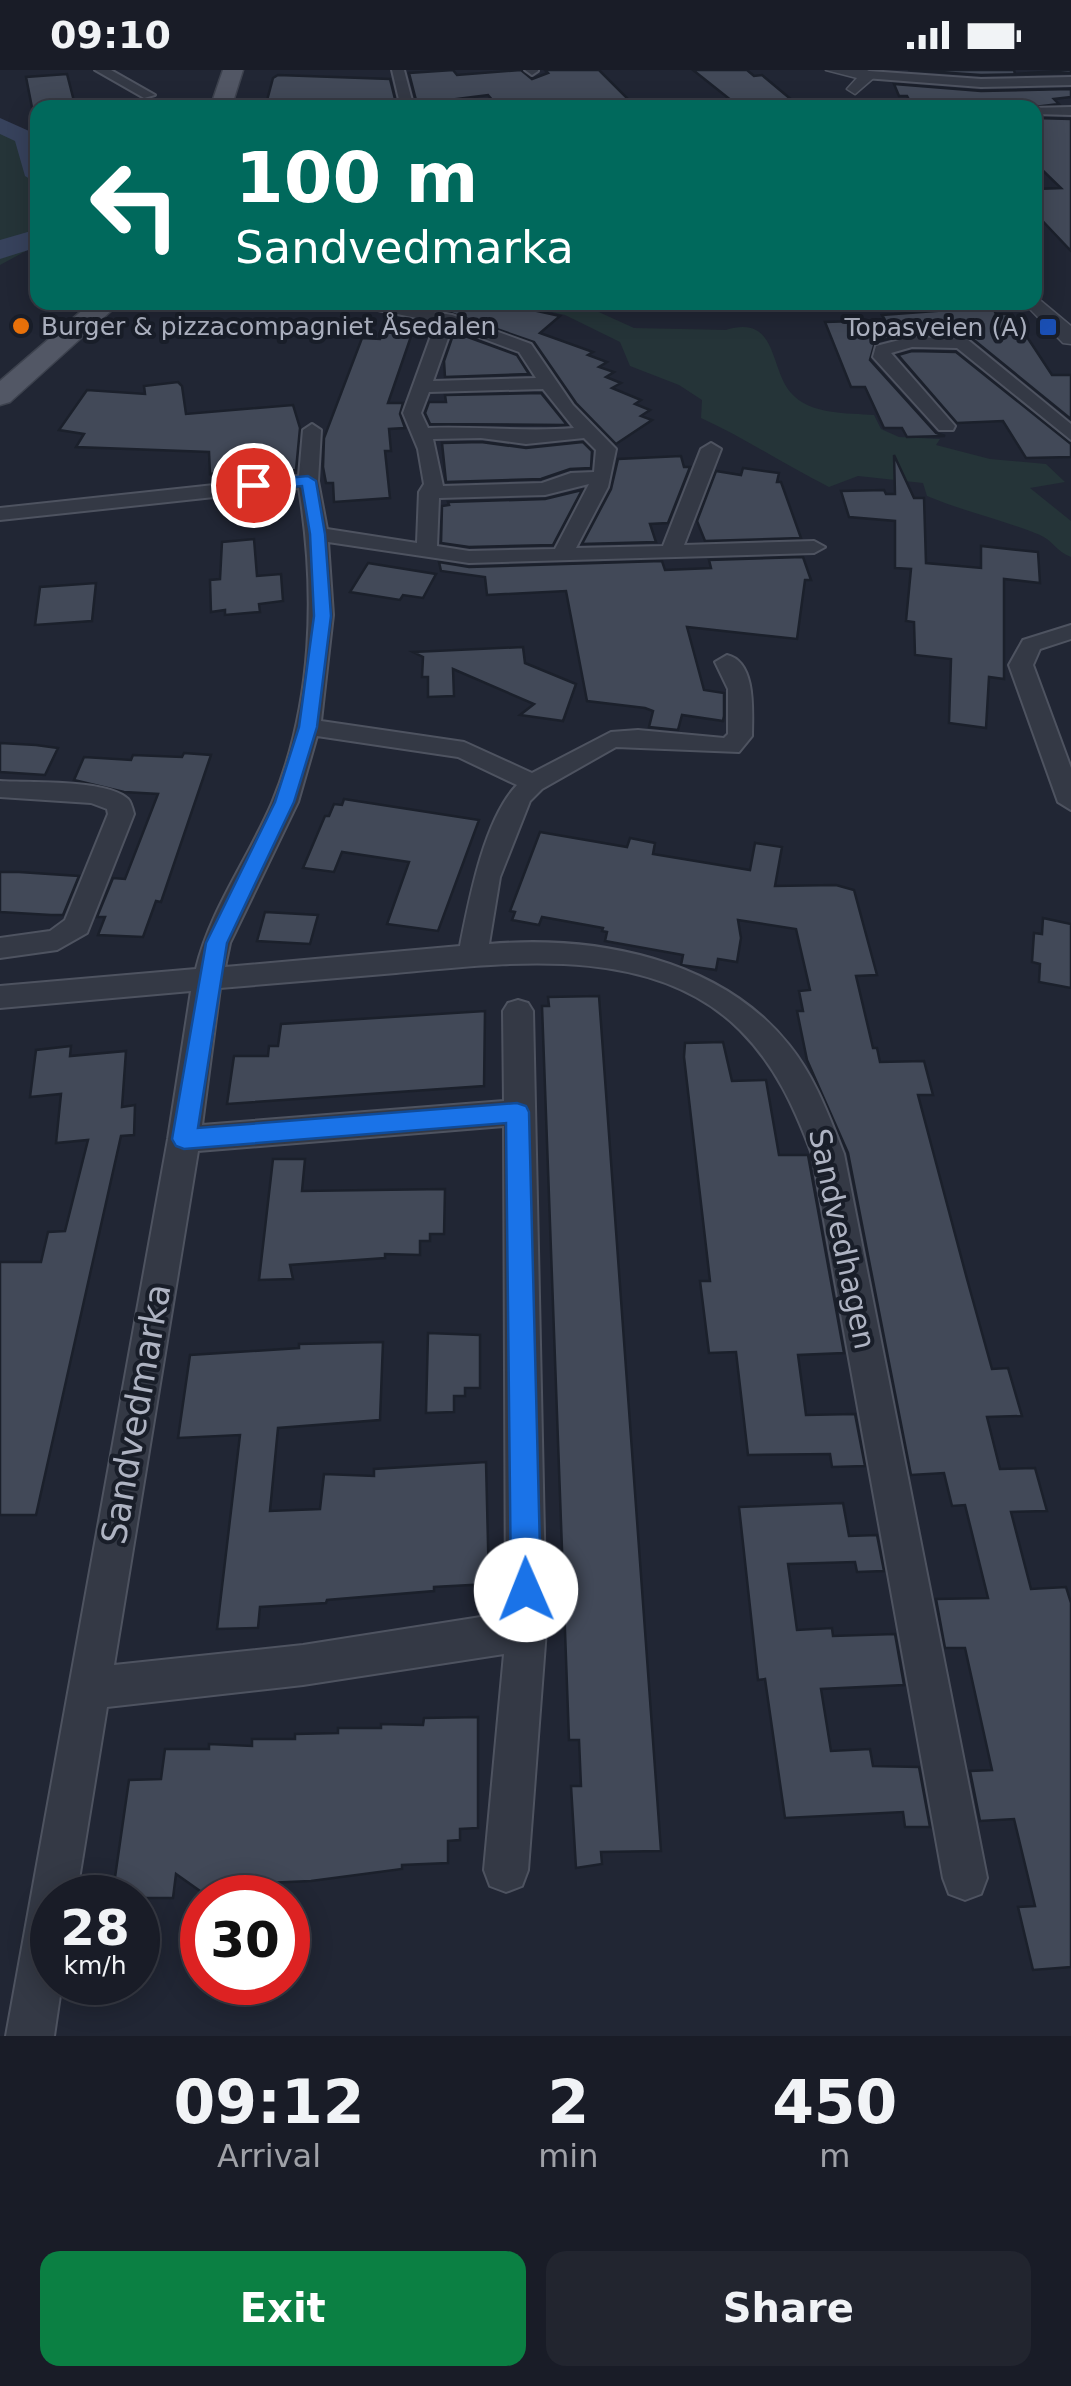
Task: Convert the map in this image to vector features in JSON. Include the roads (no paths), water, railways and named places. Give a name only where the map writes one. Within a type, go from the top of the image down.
[{"type":"main road","points":[[223,100],[233,70]]},
{"type":"main road","points":[[0,379],[90,310]]},
{"type":"main road","points":[[0,396],[99,310]]},
{"type":"street","points":[[101,70],[149,95]]},
{"type":"street","points":[[128,84],[135,79],[136,70]]},
{"type":"street","points":[[398,70],[406,100]]},
{"type":"street","points":[[834,70],[859,79],[1071,81]]},
{"type":"street","points":[[1035,70],[1052,82]]},
{"type":"street","points":[[856,100],[859,79]]},
{"type":"street","points":[[1042,110],[1071,111]]},
{"type":"street","points":[[405,310],[446,318],[525,348],[608,456],[562,555]]},
{"type":"street","points":[[1042,310],[1071,338]]},
{"type":"street","points":[[426,550],[431,533],[426,501],[434,484],[412,413],[446,318]]},
{"type":"street","points":[[946,426],[882,357],[882,350],[911,342],[961,343],[1071,434]]},
{"type":"street","points":[[422,387],[549,383]]},
{"type":"street","name":"Sandvedmarka","points":[[30,2036],[184,1139],[207,981],[216,943],[285,802],[308,727],[322,616],[318,534],[308,481],[312,430]]},
{"type":"street","points":[[420,434],[481,432],[526,438],[587,432]]},
{"type":"street","points":[[671,552],[711,449]]},
{"type":"street","points":[[429,492],[546,488],[570,479],[602,476]]},
{"type":"street","points":[[0,514],[308,481]]},
{"type":"street","points":[[318,534],[469,557],[814,547]]},
{"type":"street","points":[[1071,632],[1030,645],[1021,665],[1071,802]]},
{"type":"street","points":[[473,953],[486,877],[519,798],[533,783],[611,740],[638,738],[730,746],[740,736],[740,689],[727,662]]},
{"type":"street","points":[[308,727],[464,750],[533,783]]},
{"type":"street","points":[[0,789],[94,795],[118,804],[121,814],[77,926],[57,940],[0,948]]},
{"type":"street","name":"Sandvedhagen","points":[[0,997],[207,981],[473,953],[572,953],[652,966],[728,1002],[786,1058],[813,1104],[828,1154],[965,1878]]},
{"type":"street","points":[[506,1870],[526,1630],[518,1011]]},
{"type":"street","points":[[184,1139],[517,1112]]},
{"type":"street","points":[[88,1688],[303,1665],[526,1630]]},
{"type":"waterway","points":[[0,125],[26,137],[30,150]]},
{"type":"waterway","points":[[0,250],[30,240]]},
{"type":"place","name":"Burger & pizzacompagniet Åsedalen","points":[[21,326]]},
{"type":"place","name":"Topasveien (A)","points":[[1048,327]]}]
